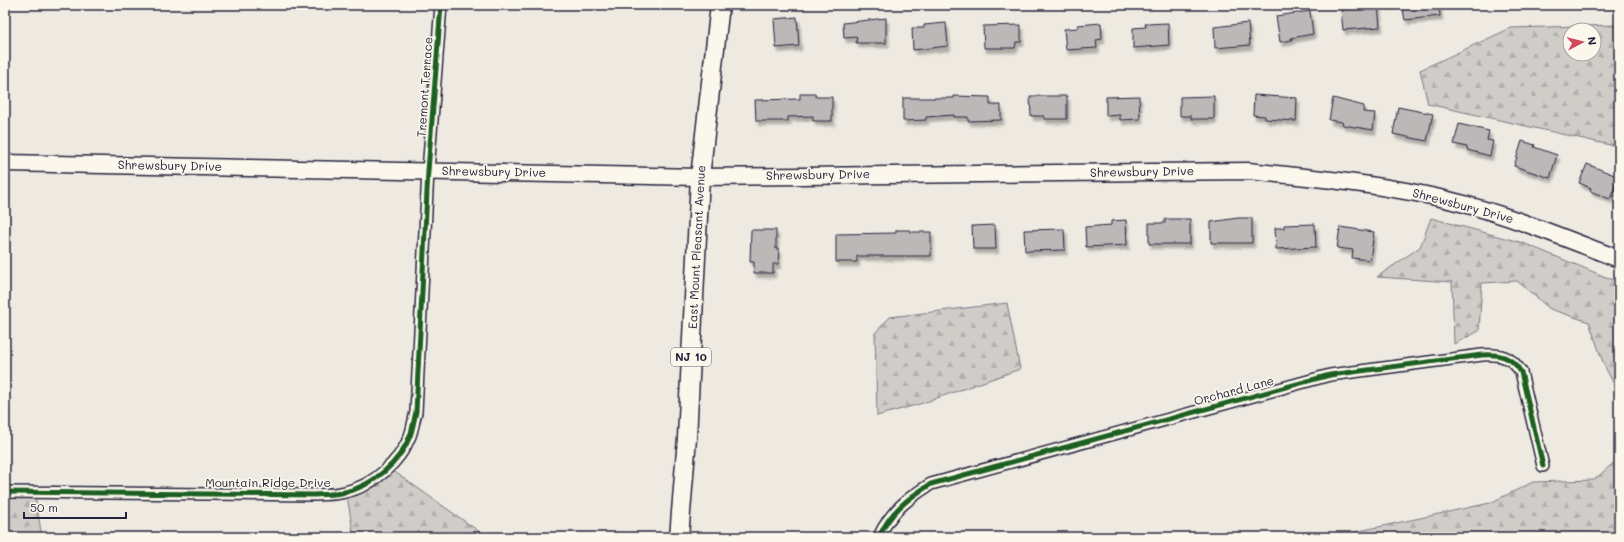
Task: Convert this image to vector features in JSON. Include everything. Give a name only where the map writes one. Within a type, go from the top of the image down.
[{"type":"main road","name":"East Mount Pleasant Avenue","points":[[679,537],[687,438],[700,177],[720,5]]},
{"type":"main road","name":"Shrewsbury Drive","points":[[5,163],[700,177],[1248,171],[1319,178],[1426,195],[1511,218],[1619,259]]},
{"type":"street","name":"Tremont Terrace","points":[[428,171],[441,5]]},
{"type":"street","name":"Mountain Ridge Drive","points":[[5,492],[314,496],[345,492],[372,480],[388,468],[401,453],[410,435],[416,412],[428,171]]},
{"type":"street","name":"Orchard Lane","points":[[879,537],[893,512],[909,498],[931,484],[1330,375],[1482,355],[1496,354],[1506,357],[1515,362],[1521,372],[1544,466]]},
{"type":"green space","points":[[1602,25],[1619,25],[1619,147],[1428,104],[1420,70],[1511,28],[1562,27],[1562,62],[1602,62]]},
{"type":"green space","points":[[1431,218],[1523,243],[1618,282],[1619,394],[1604,365],[1589,322],[1550,309],[1517,281],[1482,283],[1479,331],[1454,344],[1452,282],[1377,277],[1420,247]]},
{"type":"green space","points":[[1007,303],[1020,369],[923,403],[877,416],[875,333],[890,317]]},
{"type":"green space","points":[[1619,451],[1619,537],[1350,537],[1350,533],[1490,503],[1533,482],[1594,480],[1617,460]]},
{"type":"green space","points":[[392,470],[487,537],[354,537],[347,496]]},
{"type":"green space","points":[[5,495],[35,496],[42,537],[5,537]]},
{"type":"building","points":[[1354,5],[1378,5],[1380,27],[1343,30],[1341,10],[1355,9]]},
{"type":"building","points":[[1402,5],[1439,5],[1440,16],[1405,20]]},
{"type":"building","points":[[1310,11],[1313,34],[1291,38],[1292,40],[1280,42],[1276,16]]},
{"type":"building","points":[[797,17],[799,46],[776,48],[774,19]]},
{"type":"building","points":[[886,18],[886,43],[856,43],[857,37],[844,38],[843,23]]},
{"type":"building","points":[[946,23],[948,46],[913,50],[912,28],[924,28],[924,25]]},
{"type":"building","points":[[1101,23],[1102,39],[1096,40],[1097,48],[1066,50],[1064,29],[1078,28],[1078,25]]},
{"type":"building","points":[[1168,23],[1169,45],[1133,48],[1133,28],[1146,27],[1145,24]]},
{"type":"building","points":[[1248,23],[1250,45],[1215,48],[1214,27]]},
{"type":"building","points":[[1021,25],[1021,42],[1016,42],[1015,48],[984,48],[983,26]]},
{"type":"building","points":[[800,94],[815,94],[816,97],[832,97],[832,121],[813,121],[813,116],[788,117],[788,121],[756,121],[755,100],[800,99]]},
{"type":"building","points":[[1254,95],[1297,98],[1296,121],[1265,119],[1265,116],[1253,115]]},
{"type":"building","points":[[954,96],[990,97],[990,105],[1001,105],[1001,120],[968,121],[968,117],[954,117],[954,115],[926,117],[926,120],[903,121],[903,98],[954,98]]},
{"type":"building","points":[[1030,96],[1067,96],[1067,119],[1044,119],[1044,116],[1031,116]]},
{"type":"building","points":[[1139,96],[1140,119],[1120,120],[1120,115],[1106,116],[1106,97]]},
{"type":"building","points":[[1214,96],[1214,119],[1191,119],[1191,116],[1180,116],[1180,97]]},
{"type":"building","points":[[1333,98],[1364,106],[1363,112],[1375,113],[1373,130],[1343,125],[1342,122],[1329,120]]},
{"type":"building","points":[[1398,107],[1433,114],[1427,141],[1393,134]]},
{"type":"building","points":[[1459,124],[1489,131],[1487,140],[1493,141],[1490,156],[1467,150],[1467,147],[1454,144]]},
{"type":"building","points":[[1522,141],[1557,155],[1550,178],[1514,166]]},
{"type":"building","points":[[1587,164],[1619,177],[1610,199],[1590,191],[1591,188],[1579,183]]},
{"type":"building","points":[[1238,218],[1252,218],[1252,243],[1211,243],[1211,222]]},
{"type":"building","points":[[1165,219],[1190,219],[1190,244],[1149,244],[1149,223],[1165,223]]},
{"type":"building","points":[[1126,220],[1127,245],[1086,247],[1085,227],[1111,225],[1111,221]]},
{"type":"building","points":[[1315,224],[1316,247],[1276,249],[1275,228],[1284,228],[1284,225]]},
{"type":"building","points":[[995,225],[996,249],[973,249],[972,226]]},
{"type":"building","points":[[1340,227],[1374,232],[1370,260],[1352,258],[1353,250],[1337,248]]},
{"type":"building","points":[[1064,229],[1065,250],[1025,251],[1024,230]]},
{"type":"building","points":[[751,230],[776,230],[776,249],[779,249],[778,264],[773,264],[773,273],[754,273],[754,262],[750,262]]},
{"type":"building","points":[[896,230],[931,232],[931,256],[857,256],[857,262],[836,262],[836,234],[896,233]]},
{"type":"cycle path","points":[[5,492],[333,494],[355,489],[366,484],[384,472],[392,464],[400,455],[410,436],[416,412],[428,171],[441,5]]},
{"type":"cycle path","points":[[879,537],[883,528],[900,506],[931,484],[1330,375],[1482,355],[1494,355],[1509,359],[1521,372],[1543,466]]}]
